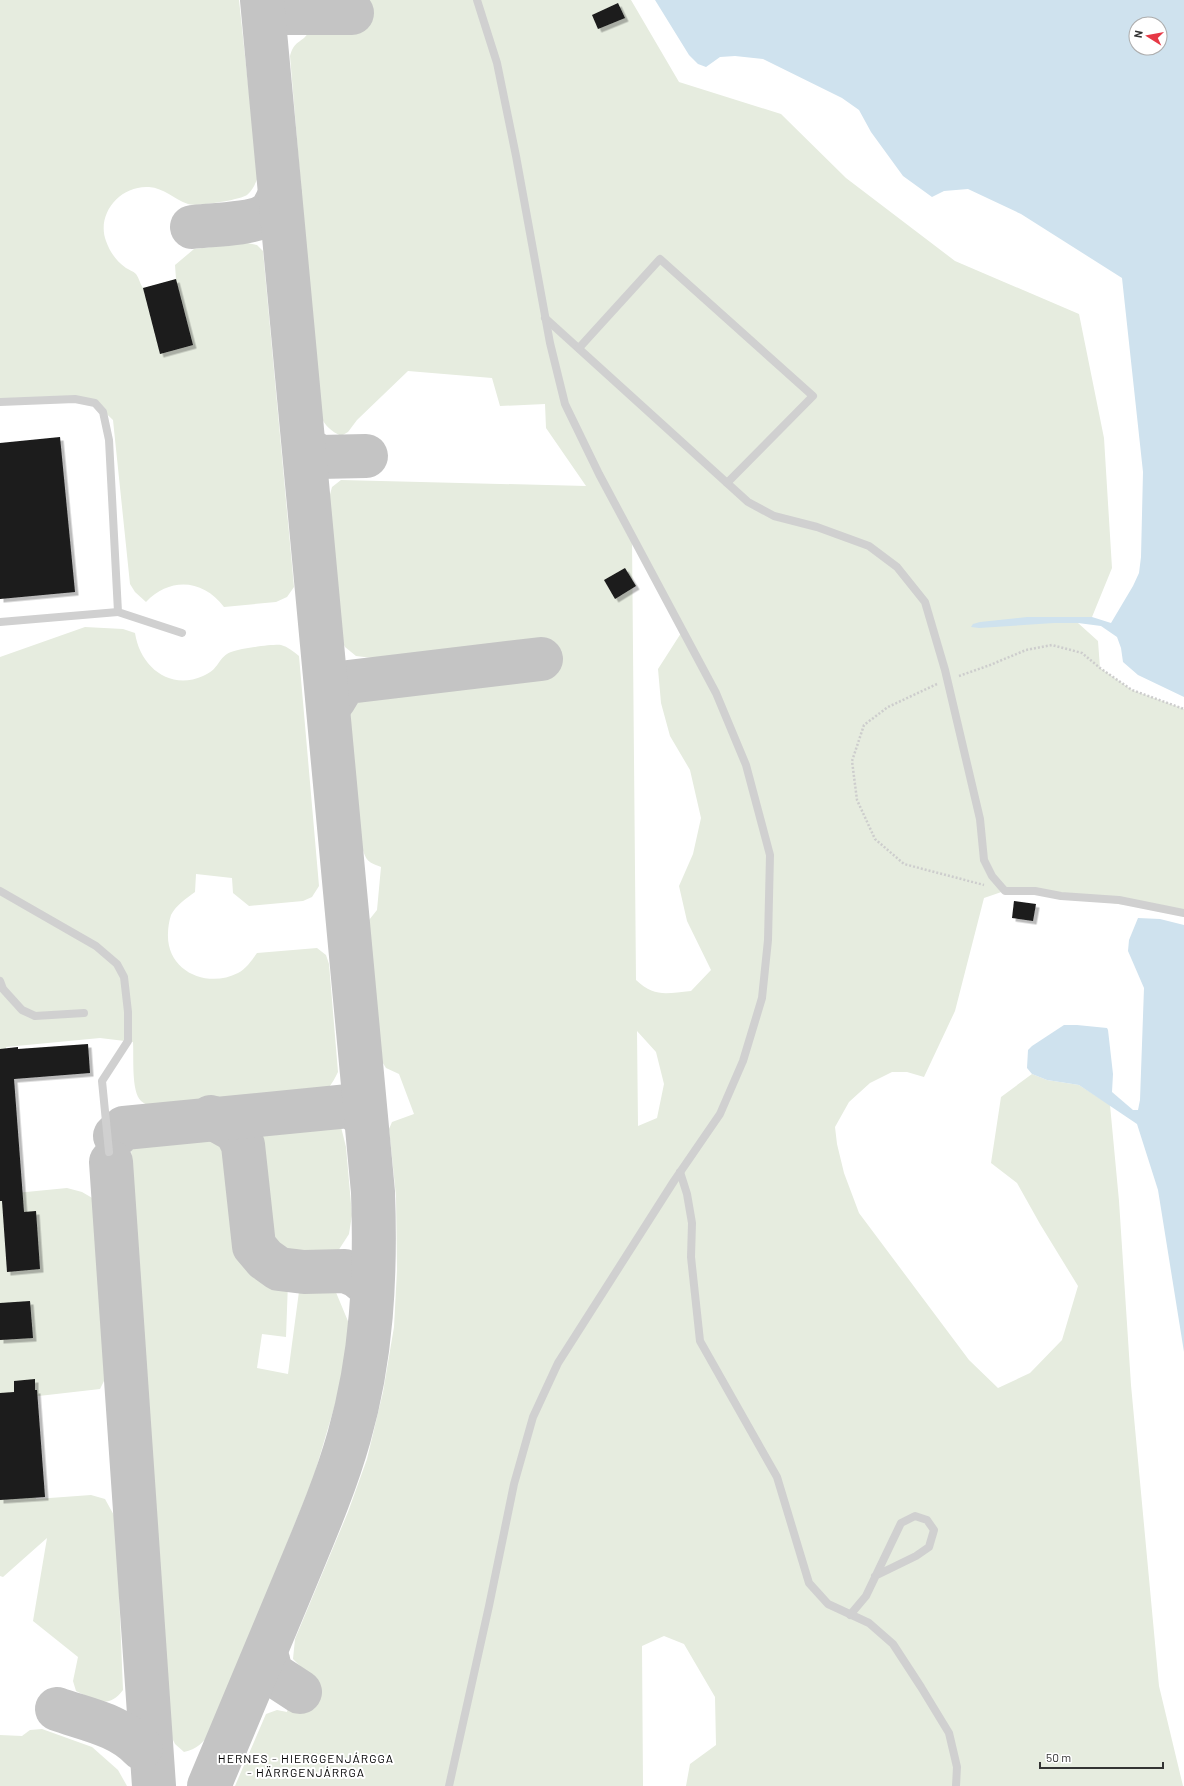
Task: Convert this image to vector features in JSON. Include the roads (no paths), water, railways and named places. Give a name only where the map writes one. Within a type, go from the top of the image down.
[{"type":"lane","points":[[449,1786],[489,1606],[514,1484],[533,1417],[558,1363],[680,1172],[720,1114],[743,1061],[762,998],[768,940],[770,856],[746,765],[716,693],[599,474],[565,404],[545,318],[516,156],[498,71],[477,0]]},
{"type":"lane","points":[[579,348],[660,259],[813,396],[727,483]]},
{"type":"lane","points":[[545,318],[748,502],[774,516],[816,527],[869,546],[897,567],[925,602],[945,670],[980,819],[984,860],[992,876],[1005,891],[1035,891],[1061,896],[1119,900],[1184,913]]},
{"type":"lane","points":[[0,402],[75,399],[95,403],[103,412],[109,440],[118,612]]},
{"type":"lane","points":[[0,622],[118,612],[182,633]]},
{"type":"lane","points":[[0,891],[96,946],[117,964],[124,977],[128,1012],[128,1041],[102,1081],[109,1152]]},
{"type":"lane","points":[[0,981],[3,989],[22,1010],[35,1016],[84,1013]]},
{"type":"lane","points":[[680,1172],[687,1194],[692,1223],[691,1257],[700,1341],[777,1477],[809,1583],[828,1604],[869,1623],[893,1644],[949,1734],[957,1767],[956,1786]]},
{"type":"lane","points":[[850,1614],[866,1596],[875,1576],[901,1523],[915,1516],[927,1520],[934,1530],[929,1547],[916,1556],[875,1576]]},
{"type":"water","points":[[655,0],[1184,0],[1184,697],[1138,675],[1123,662],[1121,648],[1117,637],[1101,626],[1078,623],[1054,623],[979,628],[971,627],[973,624],[980,622],[1027,617],[1092,617],[1111,623],[1139,573],[1141,557],[1143,472],[1122,278],[1021,214],[968,189],[944,191],[932,197],[903,176],[871,132],[859,110],[842,98],[763,59],[735,56],[720,57],[706,67],[698,64],[689,55]]},
{"type":"water","points":[[1138,918],[1160,919],[1184,925],[1184,1352],[1158,1190],[1137,1124],[1079,1085],[1047,1080],[1032,1074],[1027,1068],[1028,1050],[1064,1025],[1107,1028],[1113,1074],[1112,1092],[1133,1110],[1138,1110],[1140,1100],[1144,988],[1128,951],[1129,940]]},
{"type":"district","name":"HERNES - HIERGGENJÁRGGA - HÄRRGENJÁRRGA","points":[[306,1765]]}]
